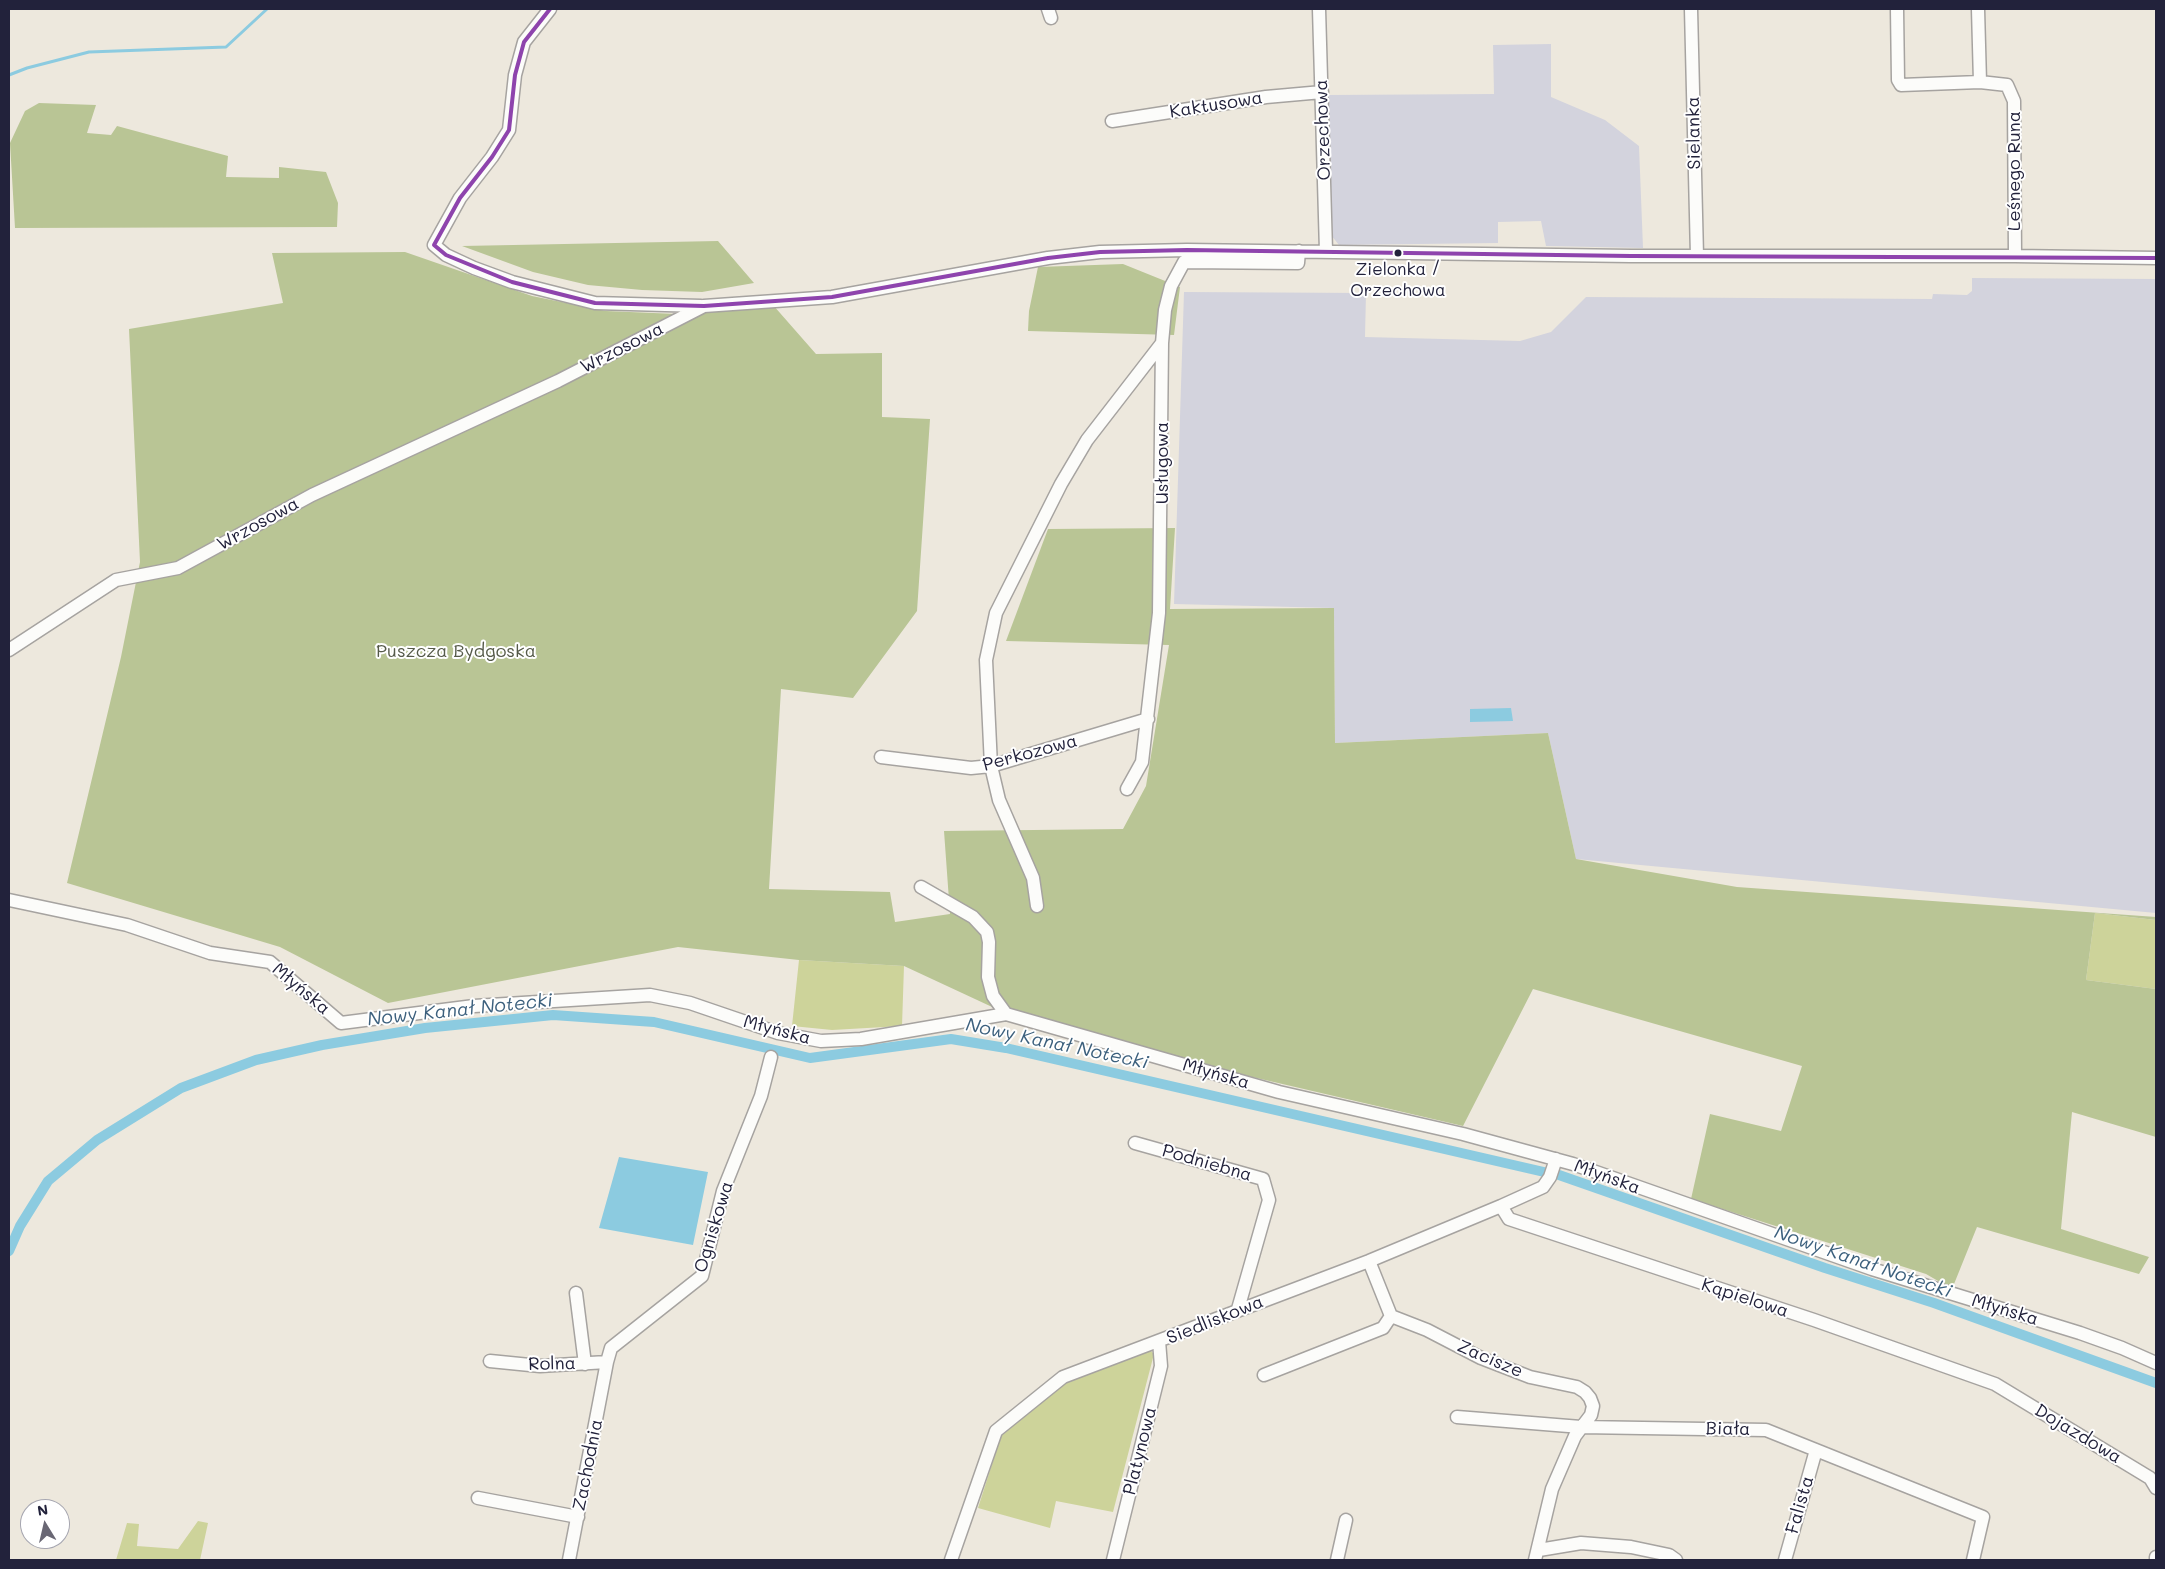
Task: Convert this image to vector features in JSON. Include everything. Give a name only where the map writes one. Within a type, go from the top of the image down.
[{"type":"street","points":[[550,9],[524,42],[515,75],[509,130],[492,157],[460,198],[434,245],[446,255],[512,282],[595,303],[704,306]]},
{"type":"street","name":"Orzechowa","points":[[1319,9],[1326,251]]},
{"type":"street","name":"Sielanka","points":[[1691,9],[1697,256]]},
{"type":"street","name":"Leśnego Runa","points":[[1897,9],[1898,80],[1901,85],[1980,82],[2007,85],[2014,101],[2015,256]]},
{"type":"street","points":[[1978,9],[1980,82]]},
{"type":"street","name":"Kaktusowa","points":[[1112,121],[1266,96],[1322,92]]},
{"type":"street","name":"Wrzosowa","points":[[9,650],[116,580],[178,568],[312,495],[558,381],[704,306],[832,297],[1048,258],[1100,252],[1188,250],[1697,256],[2156,258]]},
{"type":"street","name":"Usługowa","points":[[1126,789],[1142,762],[1159,613],[1162,343],[1165,310],[1170,286],[1184,262],[1298,263],[1299,251]]},
{"type":"street","points":[[1037,906],[1033,878],[1000,800],[991,766],[986,660],[996,613],[1061,484],[1087,440],[1162,343]]},
{"type":"street","name":"Perkozowa","points":[[881,757],[971,768],[991,766],[1148,719]]},
{"type":"street","points":[[921,887],[973,917],[986,932],[989,942],[988,978],[993,996],[1006,1014]]},
{"type":"street","name":"Młyńska","points":[[9,900],[127,925],[210,953],[270,962],[341,1022],[474,1006],[650,995],[690,1003],[778,1033],[821,1041],[861,1039],[1006,1014],[1279,1092],[1463,1134],[1556,1160],[1872,1269],[2080,1333],[2156,1363]]},
{"type":"street","name":"Ogniskowa","points":[[607,1366],[611,1348],[702,1276],[723,1191],[761,1096],[771,1057]]},
{"type":"street","name":"Podniebna","points":[[1135,1143],[1263,1179],[1269,1200],[1238,1309]]},
{"type":"street","name":"Siedliskowa","points":[[951,1560],[996,1431],[1064,1377],[1368,1261],[1501,1206],[1543,1187],[1550,1177],[1556,1160]]},
{"type":"street","name":"Kąpielowa","points":[[1501,1206],[1510,1219],[1804,1317],[1995,1384]]},
{"type":"street","points":[[1264,1375],[1383,1328],[1391,1316],[1368,1261]]},
{"type":"street","points":[[576,1293],[585,1364]]},
{"type":"street","name":"Zacisze","points":[[1391,1316],[1427,1330],[1481,1358],[1530,1377],[1577,1388],[1585,1392],[1593,1406],[1591,1415],[1581,1427]]},
{"type":"street","name":"Platynowa","points":[[1113,1560],[1161,1366],[1159,1341]]},
{"type":"street","name":"Rolna","points":[[490,1361],[540,1366],[585,1364],[607,1366]]},
{"type":"street","name":"Zachodnia","points":[[569,1560],[607,1366]]},
{"type":"street","name":"Dojazdowa","points":[[1995,1384],[2150,1478],[2156,1488]]},
{"type":"street","name":"Biała","points":[[1457,1417],[1581,1427],[1766,1430],[1983,1517],[1973,1560]]},
{"type":"street","points":[[1581,1427],[1552,1489],[1537,1555],[1581,1543],[1631,1547],[1669,1555],[1676,1560]]},
{"type":"street","name":"Falista","points":[[1785,1560],[1816,1450]]},
{"type":"street","points":[[478,1498],[578,1517]]},
{"type":"street","points":[[1337,1560],[1346,1520]]},
{"type":"shaded area","points":[[1551,44],[1551,97],[1605,120],[1639,146],[1643,248],[1546,246],[1541,221],[1498,222],[1498,243],[1339,245],[1331,235],[1328,95],[1494,94],[1493,45]]},
{"type":"shaded area","points":[[1972,278],[2156,279],[2156,913],[1576,859],[1548,733],[1335,743],[1334,608],[1174,604],[1184,292],[1366,293],[1365,337],[1520,341],[1551,332],[1586,297],[1932,299],[1933,294],[1967,295],[1972,291]]},
{"type":"green space","points":[[39,103],[96,105],[87,133],[111,135],[117,126],[228,156],[226,177],[279,178],[279,167],[326,172],[338,203],[337,227],[15,228],[10,143],[25,111]]},
{"type":"green space","points":[[718,241],[754,283],[702,292],[642,290],[588,285],[533,272],[462,246]]},
{"type":"green space","name":"Puszcza Bydgoska","points":[[405,252],[532,296],[606,311],[677,314],[773,305],[816,354],[882,353],[882,417],[930,419],[917,611],[853,698],[781,689],[769,889],[890,892],[895,922],[950,914],[944,831],[1123,829],[1146,786],[1169,645],[1006,641],[1048,529],[1175,528],[1170,609],[1334,608],[1335,743],[1548,733],[1576,859],[1737,887],[2156,917],[2156,920],[2095,913],[2086,980],[2156,989],[2156,1137],[2072,1112],[2061,1229],[2149,1257],[2139,1274],[1977,1227],[1952,1289],[1926,1274],[1691,1199],[1710,1114],[1781,1131],[1802,1066],[1533,989],[1463,1126],[1033,1026],[904,966],[799,960],[678,947],[388,1003],[280,947],[67,883],[121,657],[140,562],[129,329],[283,303],[272,253]]},
{"type":"green space","points":[[1123,264],[1180,287],[1174,335],[1028,331],[1029,311],[1038,267]]},
{"type":"green space","points":[[2095,913],[2156,920],[2156,989],[2086,980]]},
{"type":"green space","points":[[799,960],[904,966],[902,1026],[832,1030],[792,1026]]},
{"type":"green space","points":[[1150,1350],[1154,1354],[1113,1512],[1056,1501],[1050,1528],[978,1508],[1001,1436],[1065,1383]]},
{"type":"green space","points":[[198,1521],[208,1523],[200,1560],[116,1560],[127,1523],[139,1524],[137,1546],[178,1549]]},
{"type":"water","points":[[1511,708],[1513,721],[1470,722],[1470,709]]},
{"type":"water","points":[[619,1157],[708,1172],[693,1245],[599,1228]]},
{"type":"waterway","points":[[9,75],[27,68],[89,52],[226,47],[267,9]]},
{"type":"waterway","name":"Nowy Kanał Notecki","points":[[9,1251],[20,1226],[48,1181],[97,1140],[181,1088],[256,1060],[322,1045],[425,1028],[553,1015],[654,1022],[810,1058],[951,1039],[1006,1048],[1544,1172]]},
{"type":"waterway","name":"Nowy Kanał Notecki","points":[[1559,1175],[1825,1268],[1934,1303],[2156,1383]]},
{"type":"transit line","points":[[550,9],[524,42],[515,75],[509,130],[492,157],[460,198],[434,245],[446,255],[512,282],[595,303],[704,306],[832,297],[1048,258],[1100,252],[1187,250],[1631,256],[2156,258]]},
{"type":"place","name":"Zielonka / Orzechowa","points":[[1398,253]]}]
